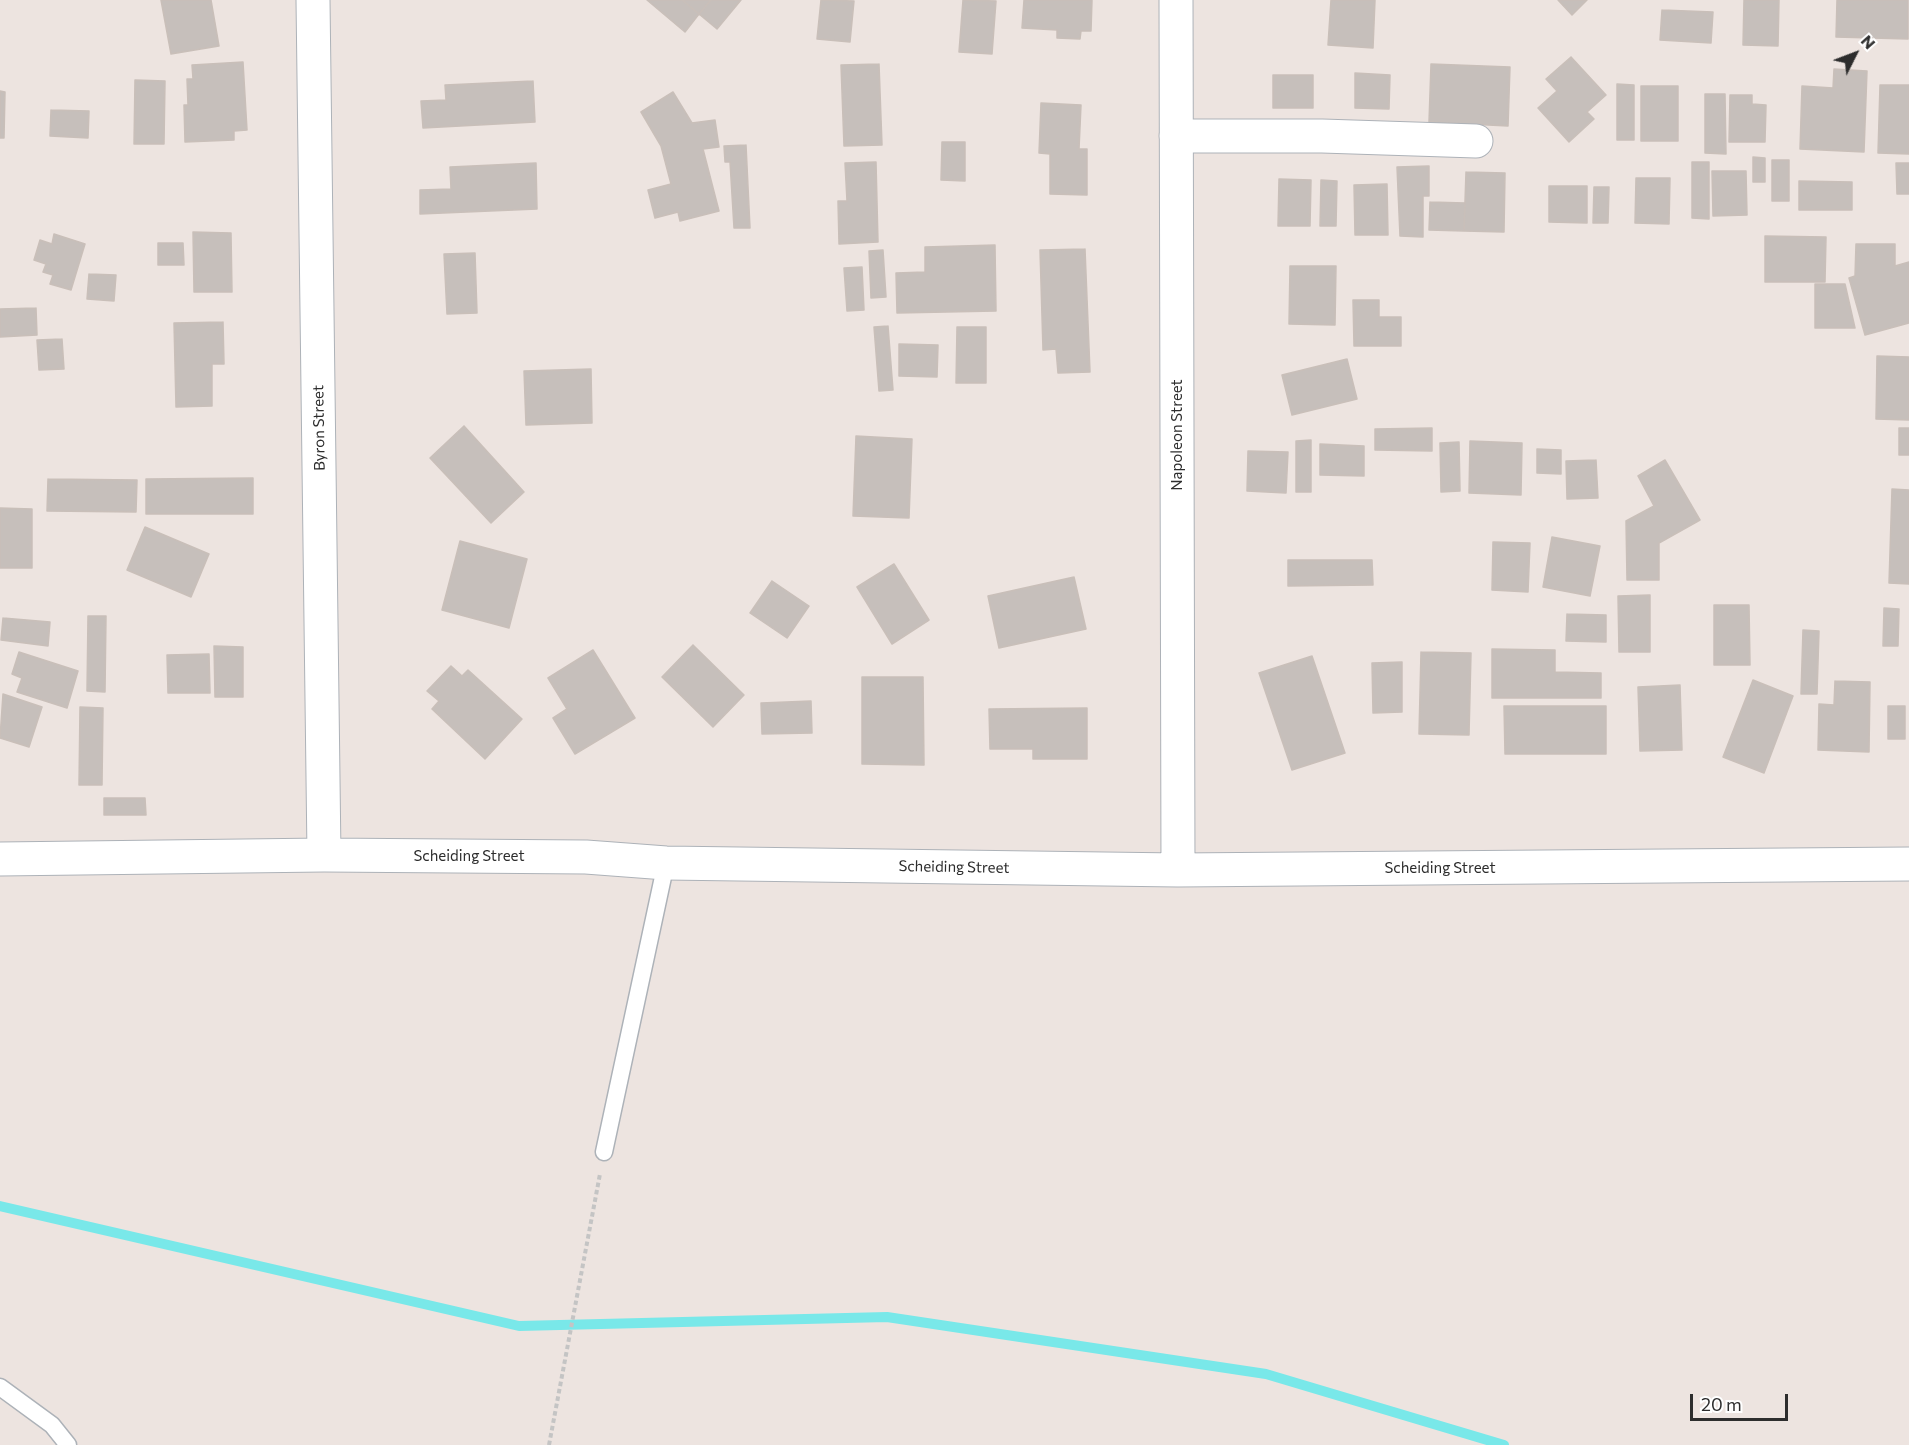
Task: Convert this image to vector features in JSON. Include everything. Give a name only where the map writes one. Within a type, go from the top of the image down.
[{"type":"street","name":"Byron Street","points":[[313,0],[324,855]]},
{"type":"street","name":"Napoleon Street","points":[[1176,0],[1178,870]]},
{"type":"street","points":[[1176,136],[1323,136],[1476,141]]},
{"type":"street","name":"Scheiding Street","points":[[0,859],[324,855],[586,857],[666,863],[1178,870],[1909,864]]},
{"type":"lane","points":[[604,1152],[666,863]]},
{"type":"lane","points":[[0,1387],[52,1425],[68,1445]]},
{"type":"path","points":[[549,1445],[604,1152]]},
{"type":"building","points":[[161,0],[211,0],[219,46],[171,54]]},
{"type":"building","points":[[647,0],[682,0],[699,14],[685,32]]},
{"type":"building","points":[[682,0],[711,0],[699,14]]},
{"type":"building","points":[[711,0],[741,0],[717,29],[699,14]]},
{"type":"building","points":[[821,0],[854,1],[850,42],[817,39]]},
{"type":"building","points":[[963,0],[996,1],[992,54],[959,52]]},
{"type":"building","points":[[1024,0],[1092,0],[1091,31],[1081,31],[1080,39],[1057,38],[1057,30],[1022,28]]},
{"type":"building","points":[[1331,0],[1375,0],[1373,48],[1328,45]]},
{"type":"building","points":[[1558,0],[1587,0],[1572,15]]},
{"type":"building","points":[[1744,0],[1779,0],[1778,46],[1743,45]]},
{"type":"building","points":[[1837,0],[1908,0],[1908,39],[1836,37]]},
{"type":"building","points":[[1662,10],[1713,12],[1711,43],[1660,40]]},
{"type":"building","points":[[1571,57],[1606,95],[1587,112],[1594,119],[1569,142],[1538,108],[1557,91],[1546,79]]},
{"type":"building","points":[[243,62],[247,130],[234,131],[234,140],[185,142],[184,105],[188,105],[187,79],[193,79],[192,65]]},
{"type":"building","points":[[879,64],[882,145],[844,146],[841,65]]},
{"type":"building","points":[[1431,64],[1510,67],[1508,126],[1429,122]]},
{"type":"building","points":[[1834,69],[1867,71],[1864,152],[1800,149],[1802,86],[1833,88]]},
{"type":"building","points":[[1355,73],[1390,75],[1389,109],[1355,108]]},
{"type":"building","points":[[1273,75],[1313,75],[1313,108],[1273,108]]},
{"type":"building","points":[[135,80],[165,81],[164,144],[134,144]]},
{"type":"building","points":[[533,81],[535,122],[423,128],[421,101],[446,100],[445,85]]},
{"type":"building","points":[[1617,84],[1634,85],[1634,140],[1617,140]]},
{"type":"building","points":[[1880,85],[1909,85],[1909,154],[1878,153]]},
{"type":"building","points":[[1641,86],[1678,86],[1678,141],[1641,141]]},
{"type":"building","points":[[0,91],[5,92],[4,138],[0,138]]},
{"type":"building","points":[[673,92],[692,123],[715,120],[719,147],[703,149],[719,211],[680,221],[678,212],[655,218],[648,190],[671,184],[661,146],[641,112]]},
{"type":"building","points":[[1705,94],[1725,94],[1726,154],[1705,153]]},
{"type":"building","points":[[1730,95],[1752,95],[1752,104],[1766,105],[1765,142],[1729,142]]},
{"type":"building","points":[[1041,103],[1081,105],[1079,149],[1087,149],[1087,195],[1050,194],[1050,154],[1039,153]]},
{"type":"building","points":[[51,110],[89,111],[88,138],[50,136]]},
{"type":"building","points":[[942,142],[965,142],[965,181],[941,180]]},
{"type":"building","points":[[746,145],[750,228],[734,228],[730,162],[725,162],[724,146]]},
{"type":"building","points":[[1753,157],[1765,158],[1765,182],[1753,182]]},
{"type":"building","points":[[1772,160],[1789,160],[1789,201],[1772,201]]},
{"type":"building","points":[[876,162],[878,242],[839,244],[838,201],[847,201],[845,163]]},
{"type":"building","points":[[1692,162],[1709,162],[1709,219],[1692,218]]},
{"type":"building","points":[[536,163],[537,209],[420,214],[420,190],[451,189],[450,167]]},
{"type":"building","points":[[1896,163],[1909,163],[1909,194],[1897,194]]},
{"type":"building","points":[[1429,166],[1429,196],[1423,196],[1423,237],[1400,236],[1397,167]]},
{"type":"building","points":[[1712,171],[1746,171],[1747,215],[1713,216]]},
{"type":"building","points":[[1466,172],[1505,173],[1504,232],[1464,231]]},
{"type":"building","points":[[1636,178],[1670,178],[1669,224],[1635,223]]},
{"type":"building","points":[[1279,179],[1311,180],[1310,226],[1278,226]]},
{"type":"building","points":[[1321,180],[1337,181],[1336,226],[1320,226]]},
{"type":"building","points":[[1799,181],[1852,182],[1852,210],[1799,210]]},
{"type":"building","points":[[1387,184],[1388,235],[1355,235],[1354,185]]},
{"type":"building","points":[[1549,186],[1587,186],[1587,223],[1549,222]]},
{"type":"building","points":[[1594,187],[1609,187],[1608,223],[1593,223]]},
{"type":"building","points":[[1430,202],[1465,203],[1464,231],[1429,230]]},
{"type":"building","points":[[193,232],[231,233],[232,292],[194,292]]},
{"type":"building","points":[[54,234],[85,244],[71,290],[50,284],[53,275],[43,272],[46,264],[34,260],[40,240],[52,244]]},
{"type":"building","points":[[1765,236],[1826,237],[1825,282],[1765,282]]},
{"type":"building","points":[[158,243],[183,243],[184,265],[158,265]]},
{"type":"building","points":[[1856,244],[1895,244],[1895,266],[1909,262],[1909,323],[1865,335],[1849,278],[1855,276]]},
{"type":"building","points":[[995,245],[996,311],[897,313],[896,273],[925,272],[925,247]]},
{"type":"building","points":[[1085,249],[1090,372],[1058,373],[1056,349],[1043,350],[1040,250]]},
{"type":"building","points":[[883,250],[886,297],[871,298],[869,251]]},
{"type":"building","points":[[475,253],[477,313],[447,314],[444,254]]},
{"type":"building","points":[[1290,266],[1336,266],[1335,325],[1289,324]]},
{"type":"building","points":[[862,267],[864,310],[847,311],[844,268]]},
{"type":"building","points":[[89,274],[116,275],[114,301],[87,299]]},
{"type":"building","points":[[1815,284],[1845,284],[1855,328],[1815,328]]},
{"type":"building","points":[[1353,300],[1379,300],[1379,317],[1401,317],[1401,346],[1354,346]]},
{"type":"building","points":[[36,308],[37,335],[0,337],[0,309]]},
{"type":"building","points":[[223,322],[224,364],[212,364],[212,406],[176,407],[174,323]]},
{"type":"building","points":[[888,326],[893,390],[879,391],[874,327]]},
{"type":"building","points":[[957,327],[986,327],[986,383],[956,383]]},
{"type":"building","points":[[62,339],[64,369],[39,370],[37,340]]},
{"type":"building","points":[[899,344],[938,345],[937,377],[899,376]]},
{"type":"building","points":[[1877,356],[1909,357],[1909,420],[1876,419]]},
{"type":"building","points":[[1347,359],[1357,399],[1292,415],[1282,375]]},
{"type":"building","points":[[591,369],[592,423],[526,425],[524,371]]},
{"type":"building","points":[[464,426],[524,492],[491,523],[430,458]]},
{"type":"building","points":[[1432,428],[1432,451],[1375,450],[1375,429]]},
{"type":"building","points":[[1899,428],[1909,428],[1909,455],[1899,455]]},
{"type":"building","points":[[856,436],[912,439],[909,518],[853,516]]},
{"type":"building","points":[[1311,440],[1311,492],[1296,492],[1296,441]]},
{"type":"building","points":[[1470,441],[1522,443],[1521,495],[1469,493]]},
{"type":"building","points":[[1459,442],[1460,491],[1441,492],[1440,443]]},
{"type":"building","points":[[1320,444],[1364,446],[1364,476],[1320,475]]},
{"type":"building","points":[[1537,449],[1561,450],[1561,474],[1537,473]]},
{"type":"building","points":[[1248,451],[1288,452],[1286,493],[1247,491]]},
{"type":"building","points":[[1596,460],[1598,498],[1567,499],[1566,461]]},
{"type":"building","points":[[1665,460],[1700,520],[1659,543],[1659,580],[1627,580],[1626,521],[1654,506],[1638,476]]},
{"type":"building","points":[[253,478],[253,514],[146,514],[146,479]]},
{"type":"building","points":[[48,479],[137,480],[136,512],[47,511]]},
{"type":"building","points":[[1892,489],[1909,490],[1909,584],[1889,583]]},
{"type":"building","points":[[0,508],[32,509],[32,568],[0,568]]},
{"type":"building","points":[[145,527],[209,554],[191,597],[127,570]]},
{"type":"building","points":[[1552,537],[1600,546],[1590,596],[1543,587]]},
{"type":"building","points":[[460,541],[527,559],[509,628],[442,610]]},
{"type":"building","points":[[1493,542],[1530,543],[1528,592],[1492,590]]},
{"type":"building","points":[[1288,560],[1372,560],[1373,585],[1288,586]]},
{"type":"building","points":[[894,564],[929,620],[892,644],[857,587]]},
{"type":"building","points":[[1074,577],[1086,629],[999,648],[988,596]]},
{"type":"building","points":[[772,581],[809,606],[787,638],[750,613]]},
{"type":"building","points":[[1650,595],[1650,652],[1619,652],[1618,596]]},
{"type":"building","points":[[1714,605],[1749,605],[1750,665],[1714,665]]},
{"type":"building","points":[[1884,608],[1899,609],[1898,646],[1883,646]]},
{"type":"building","points":[[1567,614],[1606,615],[1606,642],[1566,641]]},
{"type":"building","points":[[88,616],[106,616],[105,692],[87,691]]},
{"type":"building","points":[[3,618],[50,622],[48,646],[1,640]]},
{"type":"building","points":[[1803,630],[1819,631],[1817,694],[1801,694]]},
{"type":"building","points":[[693,645],[744,695],[713,727],[662,677]]},
{"type":"building","points":[[214,646],[243,647],[243,697],[215,697]]},
{"type":"building","points":[[1492,649],[1555,650],[1555,672],[1601,673],[1601,698],[1492,698]]},
{"type":"building","points":[[593,650],[635,718],[575,754],[553,718],[567,709],[548,678]]},
{"type":"building","points":[[19,652],[78,671],[67,708],[17,692],[22,678],[12,674]]},
{"type":"building","points":[[1421,652],[1471,653],[1469,735],[1419,734]]},
{"type":"building","points":[[209,654],[210,693],[168,693],[167,655]]},
{"type":"building","points":[[1312,656],[1345,753],[1292,770],[1259,673]]},
{"type":"building","points":[[1402,662],[1402,712],[1373,713],[1372,663]]},
{"type":"building","points":[[451,666],[462,676],[468,670],[522,719],[485,759],[432,709],[439,701],[427,691]]},
{"type":"building","points":[[862,677],[923,677],[924,765],[862,764]]},
{"type":"building","points":[[1753,680],[1793,696],[1764,773],[1723,757]]},
{"type":"building","points":[[1835,681],[1870,682],[1869,752],[1818,750],[1819,704],[1834,705]]},
{"type":"building","points":[[1680,685],[1682,750],[1640,751],[1638,687]]},
{"type":"building","points":[[3,694],[42,707],[29,747],[0,738]]},
{"type":"building","points":[[811,701],[812,733],[762,734],[761,703]]},
{"type":"building","points":[[1504,706],[1606,706],[1606,754],[1505,754]]},
{"type":"building","points":[[1888,706],[1905,706],[1905,739],[1888,739]]},
{"type":"building","points":[[80,707],[103,708],[102,785],[79,785]]},
{"type":"building","points":[[1087,708],[1087,759],[1033,759],[1033,749],[990,749],[989,709]]},
{"type":"building","points":[[104,798],[145,798],[146,815],[104,815]]},
{"type":"waterway","points":[[0,1206],[519,1326],[887,1317],[1266,1374],[1504,1445]]}]
